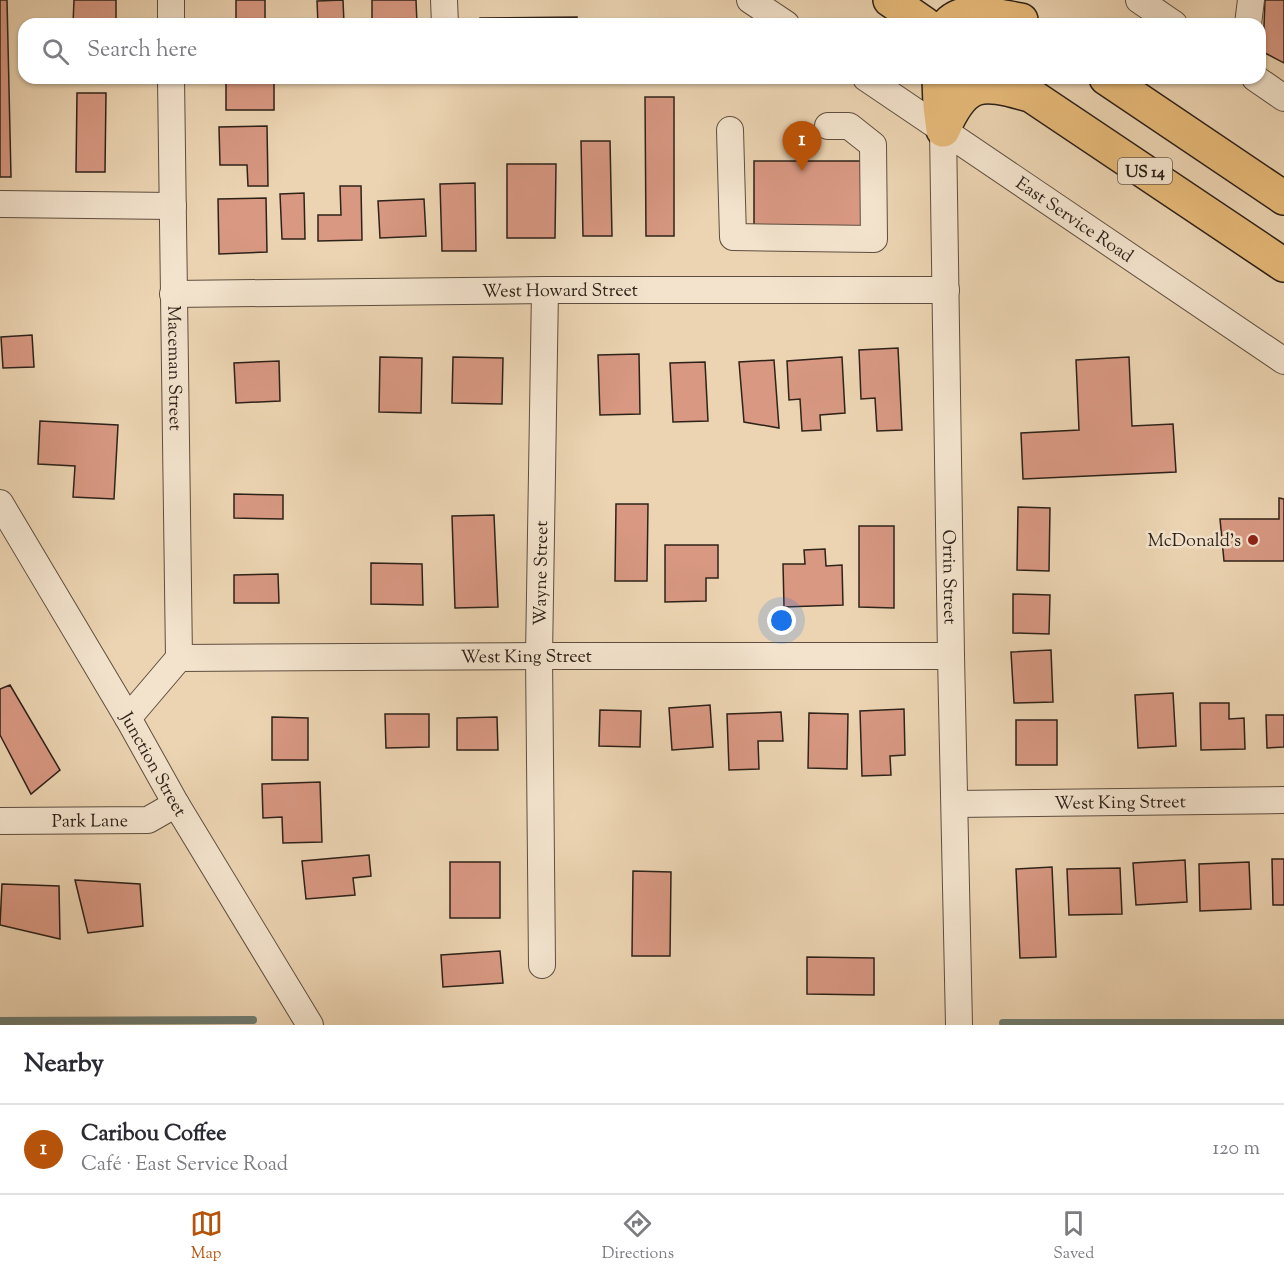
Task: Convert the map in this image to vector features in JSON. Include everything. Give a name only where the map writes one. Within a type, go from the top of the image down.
[{"type":"highway","points":[[890,0],[916,18]]},
{"type":"highway","points":[[991,0],[1018,18]]},
{"type":"highway","points":[[954,18],[975,14],[1000,18]]},
{"type":"highway","points":[[939,84],[943,130]]},
{"type":"highway","name":"US 14","points":[[1014,84],[1284,265]]},
{"type":"highway","points":[[1115,84],[1284,198]]},
{"type":"highway","points":[[943,130],[952,110],[971,89],[998,87],[1033,97]]},
{"type":"street","points":[[171,0],[171,18]]},
{"type":"street","points":[[444,0],[445,18]]},
{"type":"street","points":[[750,0],[777,18]]},
{"type":"street","points":[[1138,0],[1165,18]]},
{"type":"street","points":[[1249,18],[1251,0]]},
{"type":"street","name":"Maceman Street","points":[[171,84],[179,658]]},
{"type":"street","name":"East Service Road","points":[[875,84],[1284,361]]},
{"type":"street","points":[[1264,84],[1284,98]]},
{"type":"street","points":[[730,130],[733,237],[874,239],[873,145],[849,126],[828,126]]},
{"type":"street","name":"Orrin Street","points":[[943,130],[951,656],[960,1025]]},
{"type":"street","points":[[0,204],[173,206]]},
{"type":"street","name":"West Howard Street","points":[[173,294],[545,290],[946,290]]},
{"type":"street","name":"Wayne Street","points":[[542,965],[539,656],[545,290]]},
{"type":"street","name":"Junction Street","points":[[0,503],[128,718],[176,804],[310,1025]]},
{"type":"street","name":"West King Street","points":[[179,658],[951,656]]},
{"type":"street","points":[[128,718],[179,658]]},
{"type":"street","name":"West King Street","points":[[955,804],[1284,800]]},
{"type":"street","name":"Park Lane","points":[[0,821],[148,820],[176,804]]},
{"type":"building","points":[[0,0],[7,0],[11,177],[0,177]]},
{"type":"building","points":[[74,0],[116,0],[116,18],[73,18]]},
{"type":"building","points":[[236,0],[265,0],[265,18],[236,18]]},
{"type":"building","points":[[343,0],[344,18],[318,18],[317,1]]},
{"type":"building","points":[[372,0],[416,0],[417,18],[372,18]]},
{"type":"building","points":[[1265,0],[1284,0],[1284,63],[1266,54]]},
{"type":"building","points":[[577,17],[577,18],[480,18]]},
{"type":"building","points":[[226,84],[274,84],[274,110],[226,110]]},
{"type":"building","points":[[77,93],[106,93],[105,172],[76,172]]},
{"type":"building","points":[[645,97],[674,97],[674,236],[646,236]]},
{"type":"building","points":[[267,126],[268,186],[248,186],[247,165],[220,165],[219,127]]},
{"type":"building","points":[[581,141],[610,141],[612,236],[583,236]]},
{"type":"building","points":[[754,161],[867,161],[867,228],[754,228]]},
{"type":"building","points":[[507,164],[556,164],[555,238],[507,238]]},
{"type":"building","points":[[475,183],[476,251],[442,251],[440,184]]},
{"type":"building","points":[[340,186],[361,186],[362,240],[318,241],[318,215],[341,215]]},
{"type":"building","points":[[304,193],[305,239],[282,239],[280,194]]},
{"type":"building","points":[[266,198],[267,252],[219,254],[218,199]]},
{"type":"building","points":[[424,199],[426,236],[380,238],[378,201]]},
{"type":"building","points":[[32,335],[34,367],[3,368],[1,337]]},
{"type":"building","points":[[898,348],[902,430],[877,431],[875,398],[861,399],[859,350]]},
{"type":"building","points":[[639,354],[640,414],[600,415],[598,355]]},
{"type":"building","points":[[380,357],[422,358],[421,413],[379,412]]},
{"type":"building","points":[[453,357],[503,358],[502,404],[452,403]]},
{"type":"building","points":[[842,357],[845,413],[820,415],[821,430],[802,431],[800,399],[789,400],[787,361]]},
{"type":"building","points":[[1129,357],[1132,426],[1173,424],[1176,472],[1023,479],[1021,433],[1079,430],[1076,360]]},
{"type":"building","points":[[774,360],[779,428],[744,422],[739,362]]},
{"type":"building","points":[[279,361],[280,401],[236,403],[234,363]]},
{"type":"building","points":[[705,362],[708,421],[673,422],[670,363]]},
{"type":"building","points":[[40,421],[118,425],[114,499],[73,497],[75,466],[38,464]]},
{"type":"building","points":[[234,494],[283,495],[283,519],[234,518]]},
{"type":"building","name":"McDonald's","points":[[1279,498],[1284,499],[1284,561],[1224,561],[1220,519],[1279,519]]},
{"type":"building","points":[[616,504],[648,504],[647,581],[615,581]]},
{"type":"building","points":[[1018,507],[1050,508],[1049,571],[1017,570]]},
{"type":"building","points":[[494,515],[498,607],[455,608],[452,516]]},
{"type":"building","points":[[859,526],[894,526],[894,608],[859,607]]},
{"type":"building","points":[[665,545],[718,545],[718,578],[706,578],[706,601],[665,602]]},
{"type":"building","points":[[825,549],[826,566],[842,565],[843,605],[784,607],[783,564],[805,564],[804,550]]},
{"type":"building","points":[[371,563],[422,564],[423,605],[371,604]]},
{"type":"building","points":[[278,574],[279,603],[234,603],[234,575]]},
{"type":"building","points":[[1013,594],[1050,595],[1049,634],[1013,633]]},
{"type":"building","points":[[1051,650],[1053,702],[1014,703],[1011,652]]},
{"type":"building","points":[[10,685],[60,770],[31,794],[0,735],[0,689]]},
{"type":"building","points":[[1173,693],[1176,746],[1138,748],[1135,695]]},
{"type":"building","points":[[1200,703],[1229,703],[1229,719],[1244,718],[1245,749],[1201,750]]},
{"type":"building","points":[[710,705],[713,747],[672,750],[669,708]]},
{"type":"building","points":[[904,709],[905,755],[890,756],[891,775],[862,776],[860,711]]},
{"type":"building","points":[[600,710],[641,711],[640,747],[599,746]]},
{"type":"building","points":[[781,712],[783,741],[758,741],[759,769],[729,770],[727,714]]},
{"type":"building","points":[[809,713],[848,714],[847,769],[808,768]]},
{"type":"building","points":[[385,714],[429,714],[429,747],[386,748]]},
{"type":"building","points":[[1266,715],[1284,715],[1284,747],[1267,748]]},
{"type":"building","points":[[272,717],[308,718],[308,760],[272,760]]},
{"type":"building","points":[[497,717],[498,750],[457,750],[457,718]]},
{"type":"building","points":[[1016,720],[1057,720],[1057,765],[1016,765]]},
{"type":"building","points":[[320,782],[322,842],[283,843],[282,817],[263,818],[262,784]]},
{"type":"building","points":[[369,855],[371,876],[353,878],[355,895],[306,899],[302,861]]},
{"type":"building","points":[[1272,859],[1284,859],[1284,905],[1273,905]]},
{"type":"building","points":[[1185,860],[1187,902],[1136,905],[1133,863]]},
{"type":"building","points":[[450,862],[500,862],[500,918],[450,918]]},
{"type":"building","points":[[1249,862],[1251,909],[1200,911],[1199,864]]},
{"type":"building","points":[[1052,867],[1056,957],[1020,958],[1016,869]]},
{"type":"building","points":[[1120,868],[1122,914],[1069,915],[1067,869]]},
{"type":"building","points":[[633,871],[671,872],[670,956],[632,956]]},
{"type":"building","points":[[75,880],[140,884],[143,926],[88,933]]},
{"type":"building","points":[[2,884],[59,886],[60,939],[0,925]]},
{"type":"building","points":[[500,951],[503,983],[443,987],[441,955]]},
{"type":"building","points":[[807,957],[874,958],[874,995],[807,994]]},
{"type":"waterway","points":[[0,1021],[253,1020]]},
{"type":"waterway","points":[[1003,1023],[1284,1023]]},
{"type":"place","name":"Caribou Coffee","points":[[802,171]]},
{"type":"place","name":"McDonald's","points":[[1253,540]]}]
